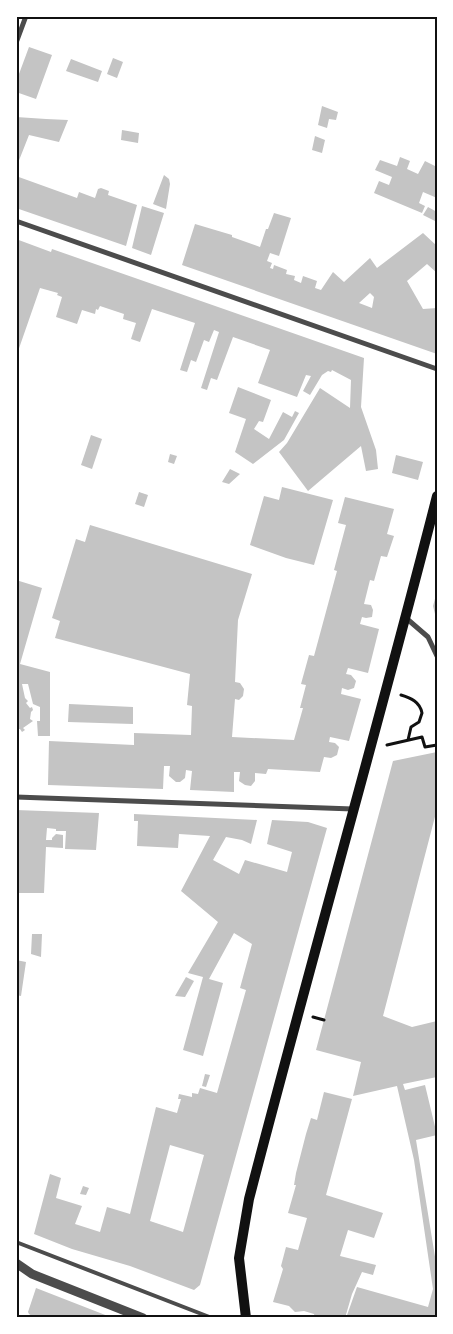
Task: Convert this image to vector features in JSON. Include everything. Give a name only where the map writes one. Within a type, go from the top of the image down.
[{"type":"main road","points":[[246,1318],[240,1258],[249,1199],[406,618],[437,496]]},
{"type":"street","points":[[16,43],[26,16]]},
{"type":"street","points":[[16,221],[437,369]]},
{"type":"street","points":[[406,618],[428,637],[437,656]]},
{"type":"street","points":[[16,797],[353,809]]},
{"type":"street","points":[[16,1263],[32,1274],[143,1318]]},
{"type":"lane","points":[[16,1242],[212,1318]]},
{"type":"path","points":[[396,694],[416,701],[422,708],[421,718],[419,722],[411,726],[408,740]]},
{"type":"path","points":[[381,746],[422,737],[424,747],[437,745]]},
{"type":"building","points":[[29,47],[52,55],[36,99],[16,92],[16,82]]},
{"type":"building","points":[[113,58],[123,62],[117,78],[107,74]]},
{"type":"building","points":[[71,59],[102,71],[98,82],[66,71]]},
{"type":"building","points":[[322,106],[338,112],[336,120],[329,119],[327,128],[318,125]]},
{"type":"building","points":[[16,117],[68,120],[59,142],[29,135],[16,168]]},
{"type":"building","points":[[122,130],[139,133],[138,143],[121,140]]},
{"type":"building","points":[[315,136],[325,140],[322,153],[312,150]]},
{"type":"building","points":[[400,157],[410,161],[407,169],[418,174],[425,161],[437,167],[437,198],[423,192],[419,203],[425,206],[422,213],[374,193],[379,181],[389,185],[392,177],[375,170],[380,160],[397,166]]},
{"type":"building","points":[[164,175],[169,179],[170,184],[166,209],[153,204]]},
{"type":"building","points":[[16,176],[77,198],[79,192],[95,198],[98,189],[101,188],[109,191],[108,195],[137,205],[126,246],[16,208]]},
{"type":"building","points":[[142,206],[164,213],[151,255],[132,248]]},
{"type":"building","points":[[428,207],[437,212],[437,222],[423,215]]},
{"type":"building","points":[[274,213],[291,218],[279,256],[270,253],[267,261],[272,263],[270,268],[273,269],[274,265],[287,270],[286,274],[295,276],[294,280],[301,283],[303,276],[317,281],[315,288],[321,290],[333,272],[344,282],[370,258],[377,268],[423,233],[437,246],[437,273],[427,264],[407,281],[423,309],[437,308],[437,354],[182,265],[195,224],[232,235],[232,237],[260,247],[266,229],[268,229]],"holes":[[[370,293],[374,297],[372,308],[359,303]]]},
{"type":"building","points":[[16,239],[51,252],[52,249],[364,358],[361,407],[376,450],[378,469],[366,471],[361,446],[308,491],[279,452],[287,443],[320,388],[350,408],[351,380],[332,370],[331,372],[328,371],[322,375],[310,395],[303,391],[311,376],[306,375],[297,397],[258,383],[270,350],[233,337],[217,380],[211,378],[207,390],[201,388],[219,332],[214,330],[209,342],[204,340],[196,362],[191,360],[187,372],[180,370],[195,323],[152,309],[140,342],[131,339],[136,323],[123,319],[124,314],[100,306],[98,310],[96,309],[95,314],[82,310],[77,324],[56,317],[62,297],[57,295],[58,293],[40,288],[16,357]]},
{"type":"building","points":[[238,387],[271,400],[263,422],[259,421],[254,429],[269,439],[283,412],[292,417],[295,411],[299,413],[284,440],[253,464],[235,452],[246,419],[229,413]]},
{"type":"building","points":[[91,435],[102,439],[92,469],[81,465]]},
{"type":"building","points":[[170,454],[177,456],[174,464],[168,462]]},
{"type":"building","points":[[396,455],[423,462],[418,480],[392,473]]},
{"type":"building","points":[[230,469],[240,474],[229,484],[222,482]]},
{"type":"building","points":[[282,487],[333,500],[314,565],[286,558],[250,545],[264,496],[279,500]]},
{"type":"building","points":[[139,492],[148,495],[144,507],[135,504]]},
{"type":"building","points":[[345,497],[394,509],[387,534],[394,536],[387,557],[381,556],[374,581],[370,580],[364,604],[371,605],[373,610],[372,617],[362,617],[360,624],[379,629],[368,673],[348,668],[346,674],[351,675],[356,681],[354,688],[348,690],[342,688],[341,694],[361,699],[349,741],[330,737],[329,742],[335,743],[339,747],[337,755],[331,758],[324,757],[320,772],[268,769],[266,774],[255,773],[255,781],[251,786],[239,781],[240,772],[234,772],[234,792],[190,790],[192,771],[186,770],[185,778],[180,782],[176,782],[169,776],[170,766],[164,766],[163,789],[48,785],[49,741],[134,745],[134,733],[191,735],[192,706],[187,705],[190,674],[55,638],[60,621],[52,618],[76,539],[85,542],[90,525],[252,574],[238,620],[235,682],[240,683],[244,689],[243,696],[239,700],[235,699],[232,737],[294,740],[303,708],[300,708],[306,685],[301,684],[309,655],[314,656],[337,571],[334,570],[346,525],[338,523]]},
{"type":"building","points":[[16,580],[42,588],[20,664],[50,672],[50,736],[38,736],[37,721],[40,721],[40,707],[33,704],[28,684],[22,684],[25,698],[28,701],[26,703],[33,710],[30,719],[33,721],[23,728],[25,730],[22,732],[20,729],[16,729]]},
{"type":"building","points":[[436,595],[437,617],[436,618],[433,606]]},
{"type":"building","points":[[69,704],[133,707],[133,724],[68,722]]},
{"type":"building","points":[[437,752],[437,809],[383,1016],[412,1027],[437,1021],[437,1077],[403,1084],[405,1090],[425,1085],[437,1135],[416,1140],[437,1269],[437,1318],[346,1318],[357,1287],[428,1307],[433,1289],[414,1160],[397,1086],[353,1096],[361,1062],[316,1050],[393,761]]},
{"type":"building","points":[[16,810],[99,813],[96,850],[65,849],[66,831],[56,831],[56,829],[47,828],[46,840],[52,840],[56,834],[63,835],[63,848],[46,847],[44,893],[16,893]]},
{"type":"building","points":[[134,814],[257,820],[251,844],[226,837],[213,860],[239,874],[245,860],[287,872],[292,852],[267,844],[272,820],[308,822],[327,828],[200,1285],[194,1290],[130,1266],[72,1249],[34,1234],[50,1174],[61,1178],[56,1198],[82,1206],[75,1224],[100,1232],[107,1207],[130,1214],[156,1107],[177,1113],[181,1099],[178,1099],[179,1094],[192,1097],[192,1093],[198,1094],[200,1088],[217,1093],[246,990],[240,988],[252,944],[234,933],[209,979],[223,983],[203,1056],[183,1050],[203,977],[188,973],[218,922],[181,891],[210,836],[179,834],[178,848],[137,846],[138,821],[134,821]],"holes":[[[170,1145],[204,1155],[183,1232],[150,1221]]]},
{"type":"building","points":[[32,934],[42,934],[41,957],[31,954]]},
{"type":"building","points":[[16,960],[26,962],[21,996],[16,995]]},
{"type":"building","points":[[186,977],[194,981],[185,997],[175,996]]},
{"type":"building","points":[[205,1074],[210,1075],[206,1087],[202,1086]]},
{"type":"building","points":[[324,1092],[352,1099],[326,1195],[383,1213],[374,1238],[348,1230],[340,1256],[376,1265],[373,1275],[362,1272],[352,1294],[345,1318],[315,1318],[314,1314],[304,1311],[295,1312],[289,1306],[273,1302],[283,1269],[281,1266],[286,1247],[298,1250],[307,1218],[288,1213],[296,1185],[294,1185],[296,1173],[306,1134],[311,1118],[317,1120]]},
{"type":"building","points":[[83,1186],[89,1188],[86,1195],[80,1194]]},
{"type":"building","points":[[36,1288],[113,1318],[35,1318],[28,1312]]}]
